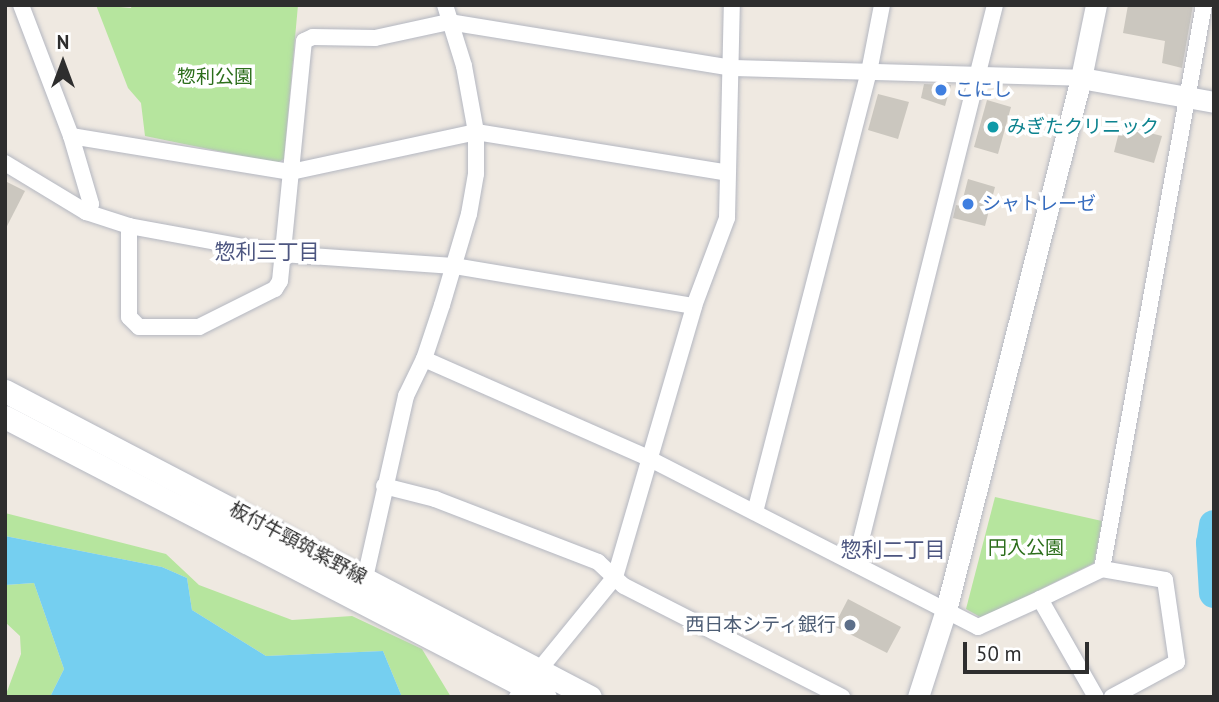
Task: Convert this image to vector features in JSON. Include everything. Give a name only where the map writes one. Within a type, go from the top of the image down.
[{"type":"main road","name":"板付牛頸筑紫野線","points":[[5,391],[365,578],[531,687]]},
{"type":"main road","name":"板付牛頸筑紫野線","points":[[5,417],[531,687],[590,697]]},
{"type":"street","points":[[21,5],[71,136],[91,204],[86,212]]},
{"type":"street","points":[[365,578],[405,396],[424,359],[454,266],[469,214],[476,174],[476,132],[464,66],[445,5]]},
{"type":"street","points":[[531,687],[615,577],[694,306],[727,218],[733,68],[732,5]]},
{"type":"street","points":[[755,512],[869,72],[882,5]]},
{"type":"street","points":[[855,564],[995,5]]},
{"type":"street","points":[[918,697],[946,610],[1081,78],[1096,5]]},
{"type":"street","points":[[1102,569],[1204,5]]},
{"type":"street","points":[[129,226],[129,317],[139,327],[199,327],[275,289],[280,281],[304,41],[313,37],[375,38],[449,22],[733,68],[1081,78],[1214,102]]},
{"type":"street","points":[[71,136],[291,172],[476,132],[729,173]]},
{"type":"street","points":[[5,163],[86,212],[129,226],[282,254],[454,266],[694,306]]},
{"type":"street","points":[[424,359],[648,458],[978,626],[1102,569],[1165,580],[1177,663],[1112,697]]},
{"type":"street","points":[[384,486],[435,499],[598,562],[624,586],[842,697]]},
{"type":"street","points":[[1040,599],[1096,697]]},
{"type":"green space","name":"惣利公園","points":[[96,5],[131,8],[132,5],[298,5],[284,159],[277,163],[145,136],[141,103],[128,88]]},
{"type":"green space","name":"円入公園","points":[[995,497],[1102,521],[1094,563],[982,618],[966,609]]},
{"type":"green space","points":[[5,513],[166,554],[199,585],[292,620],[352,616],[422,649],[451,697],[402,697],[383,651],[266,656],[192,610],[187,578],[162,567],[5,536]]},
{"type":"green space","points":[[34,583],[64,669],[50,697],[5,697],[21,654],[20,636],[5,622],[5,585]]},
{"type":"water","points":[[5,536],[162,567],[187,578],[192,610],[266,656],[383,651],[402,697],[50,697],[64,669],[34,583],[5,585]]},
{"type":"building","points":[[1128,5],[1193,5],[1182,68],[1162,63],[1165,41],[1123,33]]},
{"type":"building","points":[[924,84],[951,85],[945,106],[921,98]]},
{"type":"building","points":[[878,94],[909,102],[898,139],[868,130]]},
{"type":"building","name":"みぎたクリニック","points":[[987,100],[1011,107],[998,154],[974,147]]},
{"type":"building","points":[[1130,128],[1162,136],[1154,163],[1114,152],[1119,132]]},
{"type":"building","points":[[968,179],[995,187],[985,226],[953,218],[956,205],[961,206]]},
{"type":"building","points":[[5,181],[25,191],[5,230]]},
{"type":"building","points":[[848,599],[901,627],[887,653],[834,626]]},
{"type":"waterway","points":[[1214,525],[1211,543],[1214,593]]},
{"type":"place","name":"こにし","points":[[941,90]]},
{"type":"place","name":"みぎたクリニック","points":[[993,127]]},
{"type":"place","name":"シャトレーゼ","points":[[968,204]]},
{"type":"place","name":"西日本シティ銀行","points":[[850,625]]},
{"type":"district","name":"惣利三丁目","points":[[267,252]]},
{"type":"district","name":"惣利二丁目","points":[[893,550]]}]
